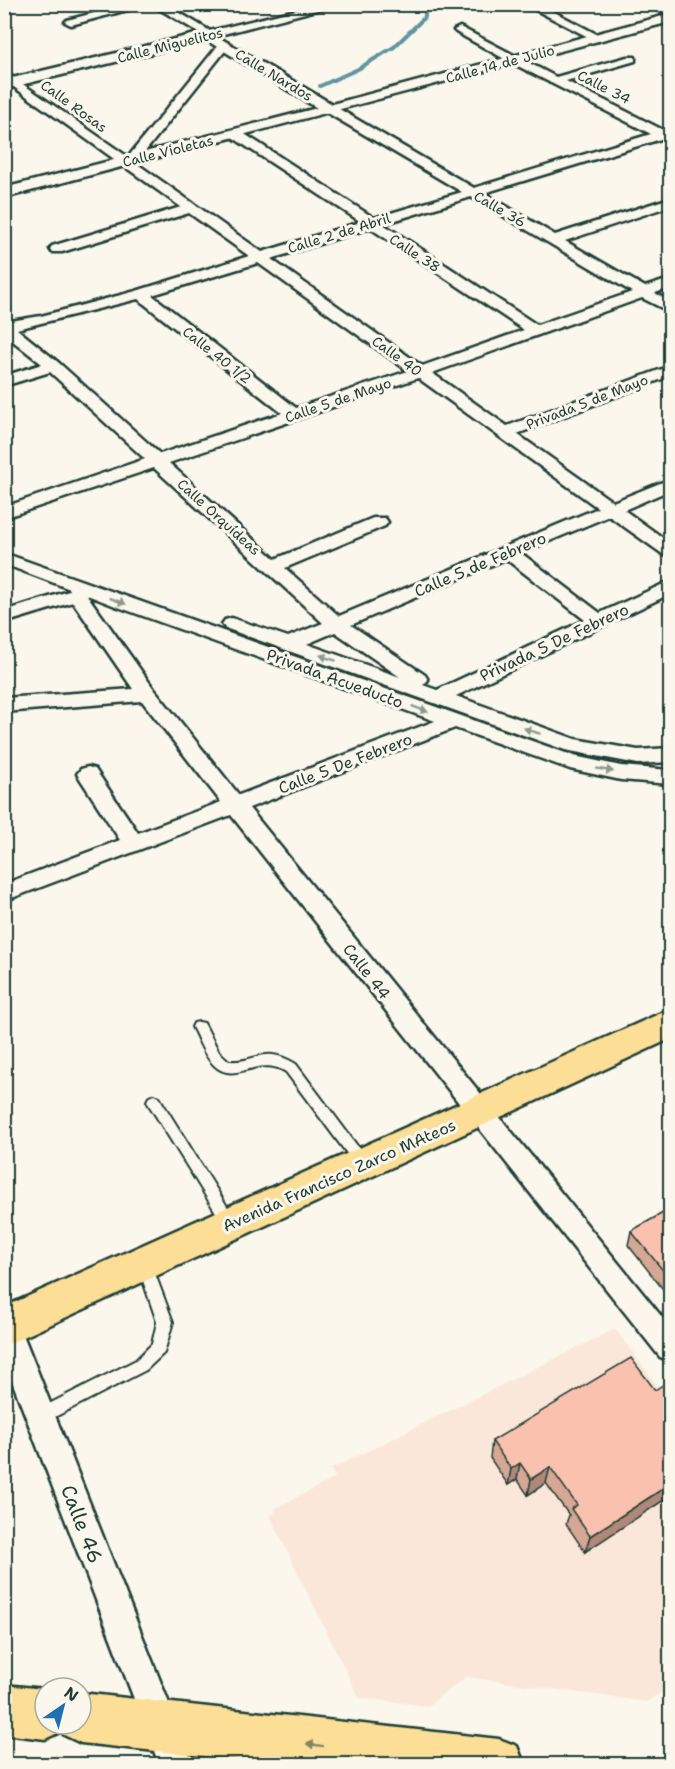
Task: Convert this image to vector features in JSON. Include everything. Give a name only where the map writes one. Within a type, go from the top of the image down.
[{"type":"main road","name":"Avenida Francisco Zarco MAteos","points":[[5,1325],[670,1023]]},
{"type":"main road","points":[[4,1709],[33,1713]]},
{"type":"main road","points":[[93,1722],[168,1745],[499,1764]]},
{"type":"street","points":[[71,22],[145,4]]},
{"type":"street","name":"Calle Nardos","points":[[156,4],[330,109]]},
{"type":"street","name":"Calle Miguelitos","points":[[8,80],[335,4]]},
{"type":"street","points":[[529,4],[598,38]]},
{"type":"street","points":[[651,4],[670,13]]},
{"type":"street","name":"Calle 14 de Julio","points":[[330,109],[670,18]]},
{"type":"street","name":"Calle 34","points":[[460,30],[514,60],[668,135]]},
{"type":"street","points":[[128,161],[224,45]]},
{"type":"street","points":[[558,81],[631,59]]},
{"type":"street","name":"Calle Rosas","points":[[8,80],[128,161]]},
{"type":"street","name":"Calle Violetas","points":[[4,193],[330,109]]},
{"type":"street","name":"Calle 36","points":[[330,109],[670,308]]},
{"type":"street","name":"Calle 38","points":[[236,134],[536,331]]},
{"type":"street","name":"Calle 2 de Abril","points":[[5,327],[42,320],[141,294],[472,192],[668,135]]},
{"type":"street","name":"Calle 40","points":[[128,161],[670,550]]},
{"type":"street","points":[[554,240],[670,202]]},
{"type":"street","points":[[57,249],[192,208]]},
{"type":"street","name":"Calle 5 de Mayo","points":[[4,513],[419,372],[670,283]]},
{"type":"street","name":"Calle 40 1/2","points":[[141,294],[294,415]]},
{"type":"street","name":"Calle Orquídeas","points":[[5,327],[53,366],[336,624],[441,696]]},
{"type":"street","points":[[4,381],[53,366]]},
{"type":"street","name":"Privada 5 de Mayo","points":[[504,433],[670,371]]},
{"type":"street","name":"Calle 5 de Febrero","points":[[289,644],[670,484]]},
{"type":"street","points":[[273,566],[379,522]]},
{"type":"street","name":"Privada Acueducto","points":[[4,544],[289,644],[454,721],[578,764],[621,773],[670,777]]},
{"type":"street","points":[[508,552],[598,621]]},
{"type":"street","name":"Privada Acueducto","points":[[4,558],[79,591],[352,675],[441,696],[572,746],[638,757],[670,755]]},
{"type":"street","name":"Privada 5 De Febrero","points":[[441,696],[670,587]]},
{"type":"street","points":[[4,617],[79,591]]},
{"type":"street","name":"Calle 44","points":[[79,591],[147,694],[478,1112],[670,1348]]},
{"type":"street","points":[[4,705],[147,694]]},
{"type":"street","name":"Calle 5 De Febrero","points":[[4,893],[454,721]]},
{"type":"street","points":[[88,774],[134,844]]},
{"type":"street","name":"Calle 46","points":[[5,1325],[168,1745]]},
{"type":"lane","points":[[199,1027],[215,1057],[223,1066],[234,1069],[262,1060],[279,1061],[291,1068],[363,1164]]},
{"type":"lane","points":[[154,1101],[230,1224]]},
{"type":"lane","points":[[41,1416],[141,1365],[159,1348],[165,1322],[144,1263]]},
{"type":"shaded area","points":[[615,1329],[670,1402],[670,1687],[646,1702],[466,1677],[428,1706],[359,1698],[270,1516],[275,1513],[274,1509],[335,1478],[331,1469]]},
{"type":"building","points":[[670,1209],[670,1279],[631,1231]]},
{"type":"building","points":[[631,1358],[655,1390],[670,1380],[670,1484],[590,1536],[571,1509],[577,1505],[550,1467],[531,1479],[520,1463],[511,1469],[492,1441]]},
{"type":"waterway","points":[[320,86],[358,69],[394,47],[425,17],[425,4]]}]
